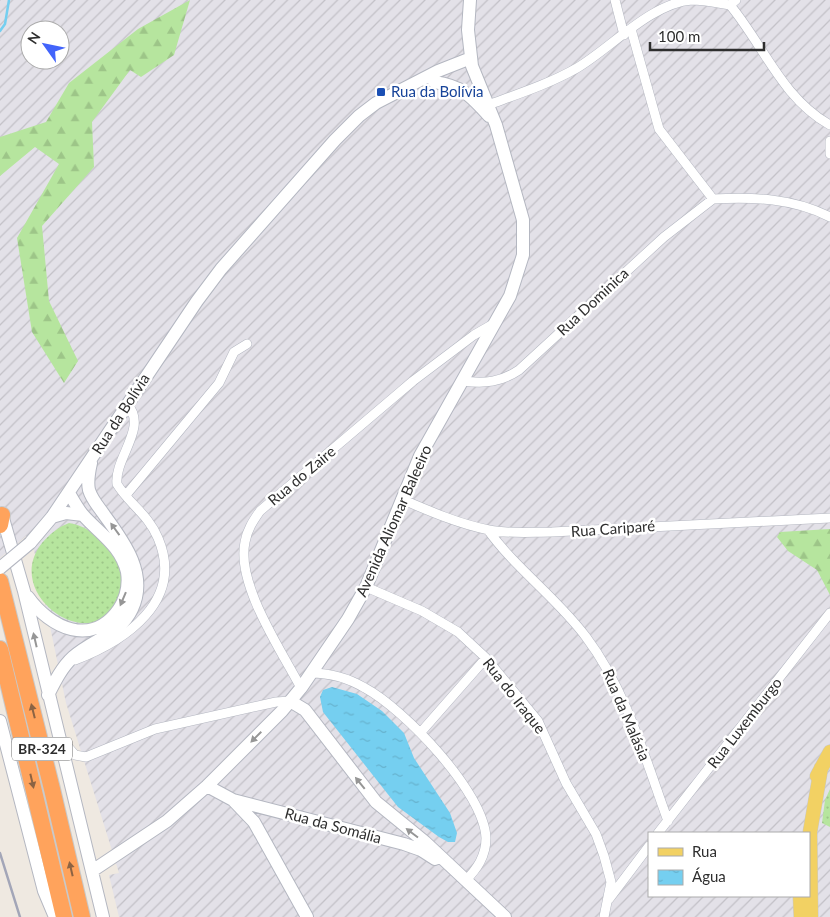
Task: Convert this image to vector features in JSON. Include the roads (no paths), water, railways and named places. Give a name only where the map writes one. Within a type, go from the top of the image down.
[{"type":"highway","name":"BR-324","points":[[0,581],[82,917]]},
{"type":"highway","name":"BR-324","points":[[0,649],[64,917]]},
{"type":"main road","name":"Avenida Aliomar Baleeiro","points":[[92,871],[167,821],[207,786],[290,702],[301,688],[348,619],[366,587],[401,498],[420,456],[497,322],[516,281],[523,255],[524,232],[520,207],[496,125],[472,62],[468,30],[470,0]]},
{"type":"main road","points":[[468,30],[457,55],[436,77],[463,90],[496,125]]},
{"type":"main road","name":"Rua da Bolívia","points":[[0,568],[30,543],[52,517],[176,331],[221,269],[288,192],[359,116],[376,103],[472,62]]},
{"type":"main road","points":[[48,694],[67,662],[117,629],[131,611],[138,589],[132,557],[92,497],[89,489],[89,473],[96,452]]},
{"type":"main road","points":[[70,492],[92,497]]},
{"type":"main road","points":[[24,591],[37,609],[50,621],[70,629],[85,630],[100,626],[115,614],[128,589],[124,562],[111,542],[83,515],[70,492]]},
{"type":"main road","points":[[52,517],[66,513],[83,515]]},
{"type":"main road","points":[[1,516],[24,591],[103,917]]},
{"type":"main road","points":[[290,702],[305,710],[363,787],[394,819],[425,842],[505,917]]},
{"type":"main road","points":[[0,721],[44,891],[55,917]]},
{"type":"main road","points":[[801,832],[807,801],[830,752]]},
{"type":"main road","points":[[811,917],[810,832],[821,768]]},
{"type":"main road","name":"Rua da Somália","points":[[207,786],[233,800],[421,850],[455,871]]},
{"type":"main road","points":[[233,800],[254,822],[306,917]]},
{"type":"main road","points":[[254,822],[256,814],[265,808]]},
{"type":"main road","points":[[382,839],[392,832],[394,819]]},
{"type":"main road","points":[[800,897],[801,917]]},
{"type":"street","points":[[615,0],[628,32],[659,129],[713,199],[775,200],[815,210],[830,217]]},
{"type":"street","points":[[488,105],[567,74],[591,60],[652,15],[681,2],[702,0],[733,2],[787,90],[808,111],[830,125]]},
{"type":"street","points":[[830,141],[830,154]]},
{"type":"street","name":"Rua Dominica","points":[[463,381],[485,383],[497,381],[519,370],[664,237],[713,199]]},
{"type":"street","name":"Rua do Zaire","points":[[301,688],[252,597],[244,558],[244,543],[251,524],[260,511],[413,381],[474,335],[497,322]]},
{"type":"street","points":[[126,495],[147,467],[219,383],[234,352],[247,344]]},
{"type":"street","points":[[67,662],[97,651],[131,631],[152,607],[160,591],[165,573],[165,561],[158,538],[145,515],[118,487],[116,482],[135,421],[134,411],[127,404]]},
{"type":"street","name":"Rua Cariparé","points":[[401,498],[433,513],[488,530],[552,532],[830,518]]},
{"type":"street","name":"Rua da Malásia","points":[[488,530],[568,615],[606,665],[624,703],[668,821]]},
{"type":"street","name":"Rua do Iraque","points":[[366,587],[442,622],[458,632],[486,658],[543,729],[566,783],[596,834],[611,882],[604,917]]},
{"type":"street","name":"Rua Luxemburgo","points":[[659,832],[757,709],[830,613]]},
{"type":"street","points":[[421,732],[486,658]]},
{"type":"street","points":[[310,674],[341,677],[366,688],[391,704],[421,732],[465,788],[482,822],[486,838],[477,870],[465,881]]},
{"type":"street","points":[[60,738],[75,756],[86,756],[155,729],[276,702],[290,702]]},
{"type":"street","points":[[608,901],[648,847]]},
{"type":"water","points":[[332,687],[357,694],[382,711],[404,733],[414,758],[450,813],[457,833],[455,842],[448,842],[439,837],[398,807],[323,712],[320,697],[323,690]]},
{"type":"waterway","points":[[0,31],[5,24],[9,0]]},
{"type":"railway","points":[[0,853],[20,917]]},
{"type":"place","name":"Rua da Bolívia","points":[[381,92]]}]
